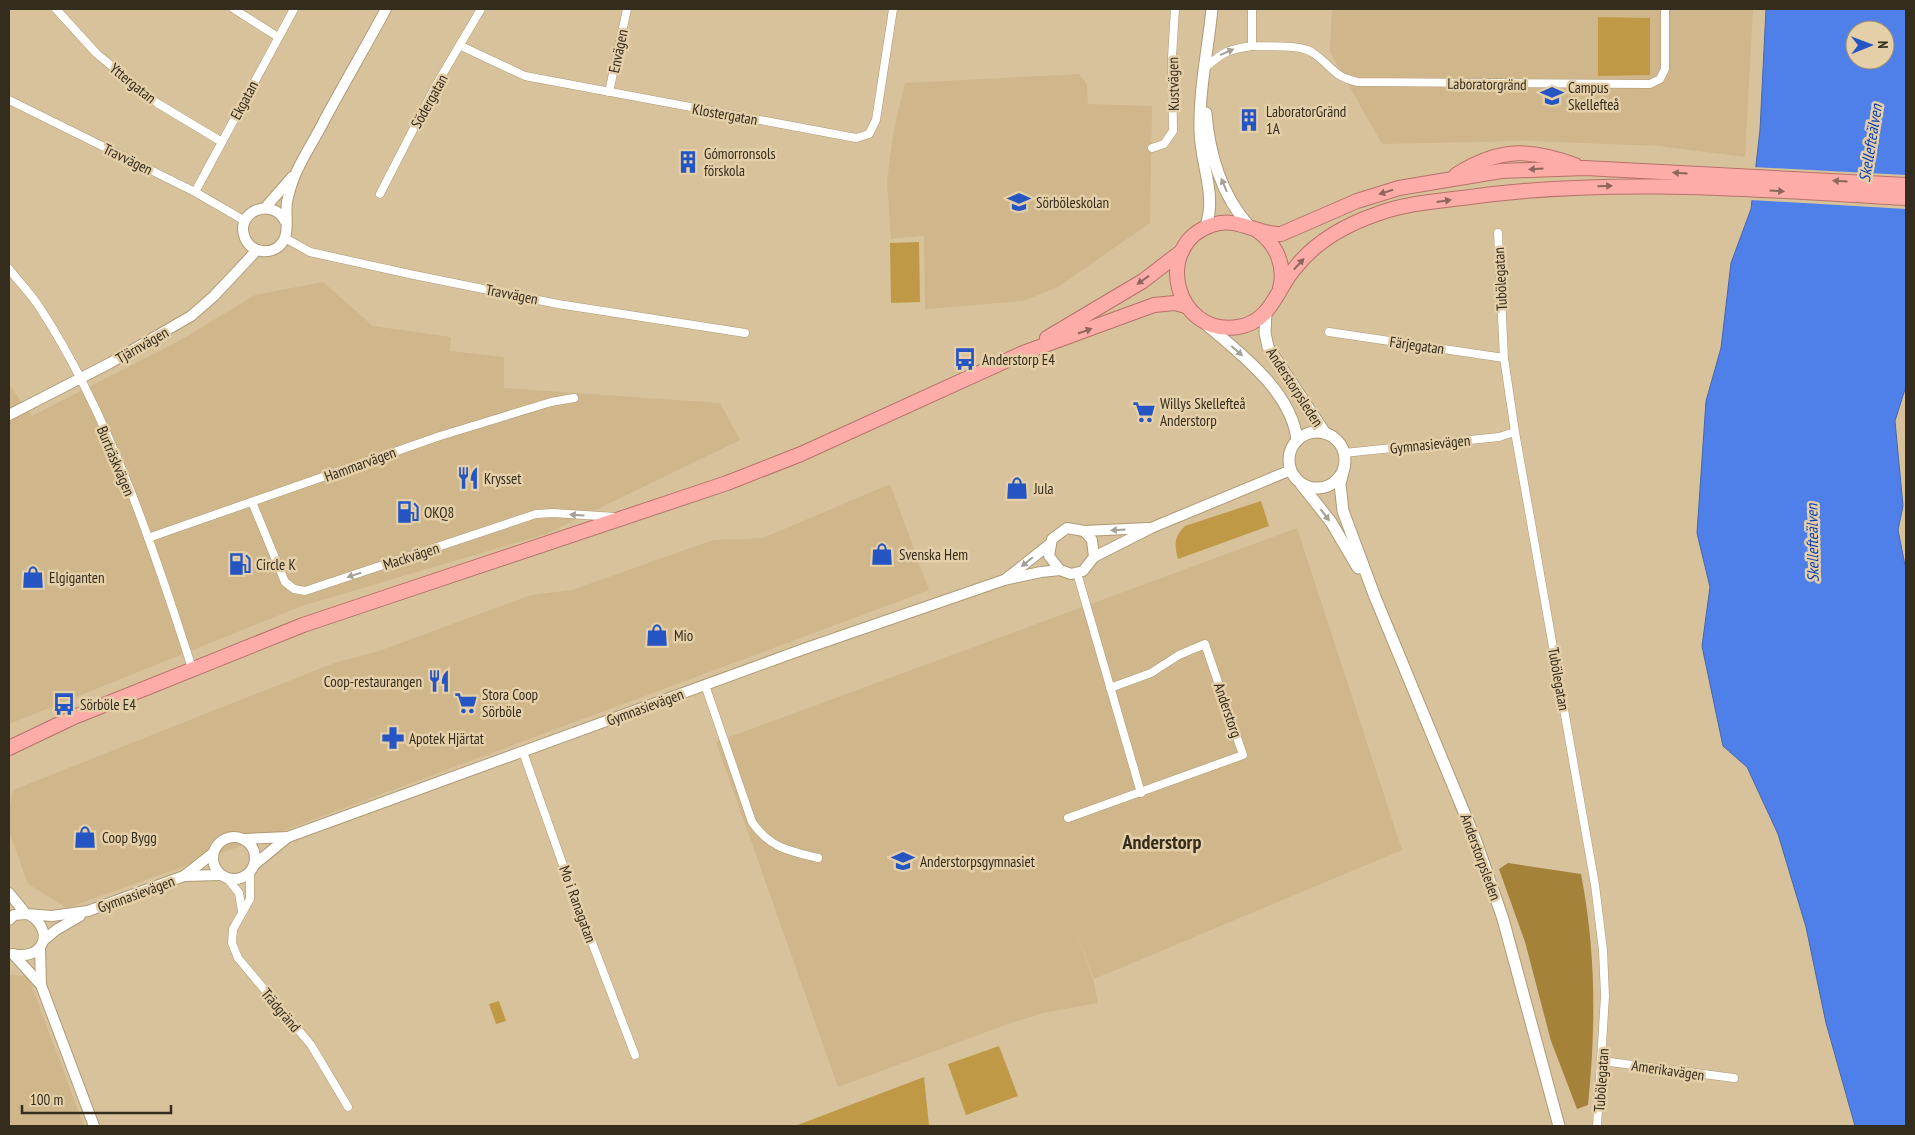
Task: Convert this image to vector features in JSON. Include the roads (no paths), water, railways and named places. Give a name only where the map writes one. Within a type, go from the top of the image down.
[{"type":"highway","points":[[1186,306],[1176,278],[1182,251],[1189,240],[1205,228],[1224,222],[1251,227],[1267,233],[1281,234],[1357,201],[1399,188],[1451,178],[1470,166],[1511,152],[1532,153],[1585,168],[1906,198]]},
{"type":"highway","points":[[9,748],[74,717],[192,668],[377,599],[727,483],[801,454],[1023,353],[1154,306],[1175,302],[1186,306],[1200,319],[1218,326],[1236,327],[1252,322],[1269,308],[1294,268],[1312,251],[1348,225],[1380,212],[1493,194],[1564,188],[1729,182],[1906,185]]},
{"type":"highway","points":[[1251,227],[1272,244],[1281,265],[1281,284],[1269,308]]},
{"type":"highway","points":[[1023,353],[1143,281],[1182,251]]},
{"type":"main road","points":[[1205,228],[1209,219],[1211,200],[1200,144],[1212,9]]},
{"type":"main road","points":[[1204,83],[1211,148],[1230,200],[1251,227]]},
{"type":"main road","name":"Anderstorpsleden","points":[[1269,308],[1265,333],[1268,347],[1325,433]]},
{"type":"main road","name":"Anderstorpsleden","points":[[1200,319],[1246,358],[1272,386],[1292,420],[1297,441]]},
{"type":"main road","points":[[1325,433],[1337,440],[1344,453],[1344,468],[1337,480],[1321,488],[1305,485],[1293,474],[1290,452],[1297,441],[1308,434],[1325,433]]},
{"type":"main road","name":"Anderstorpsleden","points":[[1344,468],[1340,484],[1343,511],[1375,598],[1476,841],[1504,919],[1559,1126]]},
{"type":"main road","name":"Anderstorpsleden","points":[[1293,474],[1331,522],[1375,598]]},
{"type":"street","name":"Yttergatan","points":[[56,9],[96,54],[157,103],[222,142]]},
{"type":"street","points":[[234,9],[278,37]]},
{"type":"street","name":"Ekgatan","points":[[195,192],[294,9]]},
{"type":"street","points":[[285,221],[277,211],[265,208],[252,212],[245,221],[243,228],[245,239],[257,250],[265,252],[275,249],[285,238],[288,197],[296,172],[386,9]]},
{"type":"street","name":"Södergatan","points":[[380,194],[435,87],[461,46],[481,9]]},
{"type":"street","name":"Envägen","points":[[609,92],[627,9]]},
{"type":"street","name":"Klostergatan","points":[[461,46],[525,76],[856,138],[869,134],[876,120],[893,9]]},
{"type":"street","name":"Kustvägen","points":[[1152,148],[1164,144],[1174,131],[1172,57],[1175,9]]},
{"type":"street","points":[[1252,9],[1252,46]]},
{"type":"street","name":"Laboratorgränd","points":[[1206,67],[1222,53],[1252,46],[1302,48],[1313,52],[1337,75],[1358,82],[1650,84],[1660,79],[1665,69],[1665,9]]},
{"type":"street","name":"Travvägen","points":[[9,100],[195,192],[245,221]]},
{"type":"street","points":[[265,208],[296,172]]},
{"type":"street","name":"Tubölegatan","points":[[1498,233],[1504,358],[1515,432],[1595,885],[1603,950],[1605,996],[1596,1126]]},
{"type":"street","name":"Travvägen","points":[[285,238],[310,252],[558,304],[745,333]]},
{"type":"street","name":"Tjärnvägen","points":[[9,415],[191,316],[214,296],[257,250]]},
{"type":"street","name":"Burträskvägen","points":[[9,269],[39,307],[80,378],[148,538],[192,668]]},
{"type":"street","name":"Färjegatan","points":[[1329,332],[1504,358]]},
{"type":"street","name":"Hammarvägen","points":[[148,538],[440,436],[551,402],[574,398]]},
{"type":"street","name":"Gymnasievägen","points":[[1344,453],[1499,437],[1515,432]]},
{"type":"street","points":[[1151,528],[1084,531],[1072,528],[1061,530],[1050,544],[1049,556],[1060,570],[1077,573],[1087,568],[1094,558],[1151,528],[1293,474]]},
{"type":"street","name":"Mackvägen","points":[[252,502],[284,582],[294,589],[305,591],[536,514],[553,513],[626,518]]},
{"type":"street","points":[[1084,531],[1094,546],[1094,558]]},
{"type":"street","name":"Gymnasievägen","points":[[1004,580],[1050,544]]},
{"type":"street","name":"Gymnasievägen","points":[[245,839],[288,837],[705,685],[1004,580],[1040,572],[1060,570]]},
{"type":"street","points":[[1077,573],[1141,793]]},
{"type":"street","name":"Anderstorg","points":[[1068,818],[1243,755],[1205,644],[1179,655],[1151,673],[1110,688]]},
{"type":"street","points":[[705,685],[752,822],[761,835],[773,844],[818,858]]},
{"type":"street","name":"Mo i Ranagatan","points":[[523,752],[570,886],[635,1055]]},
{"type":"street","points":[[223,876],[240,879],[252,869],[254,851],[245,839],[236,836],[223,839],[218,843],[212,854],[213,863],[223,876],[238,893],[242,911]]},
{"type":"street","name":"Gymnasievägen","points":[[252,869],[288,837]]},
{"type":"street","name":"Gymnasievägen","points":[[11,953],[23,956],[34,953],[56,930],[88,912],[184,876],[212,854]]},
{"type":"street","name":"Trädgränd","points":[[252,869],[250,899],[233,929],[232,943],[238,958],[310,1045],[348,1107]]},
{"type":"street","name":"Gymnasievägen","points":[[184,876],[223,876]]},
{"type":"street","points":[[9,893],[41,925],[41,986]]},
{"type":"street","name":"Gymnasievägen","points":[[9,920],[14,915],[69,915],[88,912]]},
{"type":"street","points":[[11,953],[41,986],[94,1126]]},
{"type":"street","name":"Amerikavägen","points":[[1602,1061],[1734,1078]]},
{"type":"water","name":"Skellefteälven","points":[[1766,9],[1906,9],[1906,386],[1895,421],[1903,506],[1898,530],[1906,570],[1906,1126],[1855,1126],[1826,1023],[1806,927],[1778,834],[1747,767],[1723,746],[1702,646],[1710,587],[1697,533],[1706,401],[1721,348],[1731,263],[1751,209],[1760,130]]},
{"type":"place","name":"Campus Skellefteå","points":[[1552,96]]},
{"type":"place","name":"LaboratorGränd 1A","points":[[1249,120]]},
{"type":"place","name":"Gómorronsols förskola","points":[[688,162]]},
{"type":"place","name":"Sörböleskolan","points":[[1019,202]]},
{"type":"place","name":"Anderstorp E4","points":[[965,359]]},
{"type":"place","name":"Willys Skellefteå Anderstorp","points":[[1144,412]]},
{"type":"place","name":"Krysset","points":[[468,478]]},
{"type":"place","name":"Jula","points":[[1017,488]]},
{"type":"place","name":"OKQ8","points":[[408,512]]},
{"type":"place","name":"Svenska Hem","points":[[882,554]]},
{"type":"place","name":"Circle K","points":[[240,564]]},
{"type":"place","name":"Elgiganten","points":[[33,577]]},
{"type":"place","name":"Mio","points":[[657,635]]},
{"type":"place","name":"Coop-restaurangen","points":[[439,681]]},
{"type":"place","name":"Stora Coop Sörböle","points":[[466,703]]},
{"type":"place","name":"Sörböle E4","points":[[64,704]]},
{"type":"place","name":"Apotek Hjärtat","points":[[393,738]]},
{"type":"place","name":"Coop Bygg","points":[[85,837]]},
{"type":"place","name":"Anderstorpsgymnasiet","points":[[903,861]]},
{"type":"district","name":"Anderstorp","points":[[1162,842]]}]
